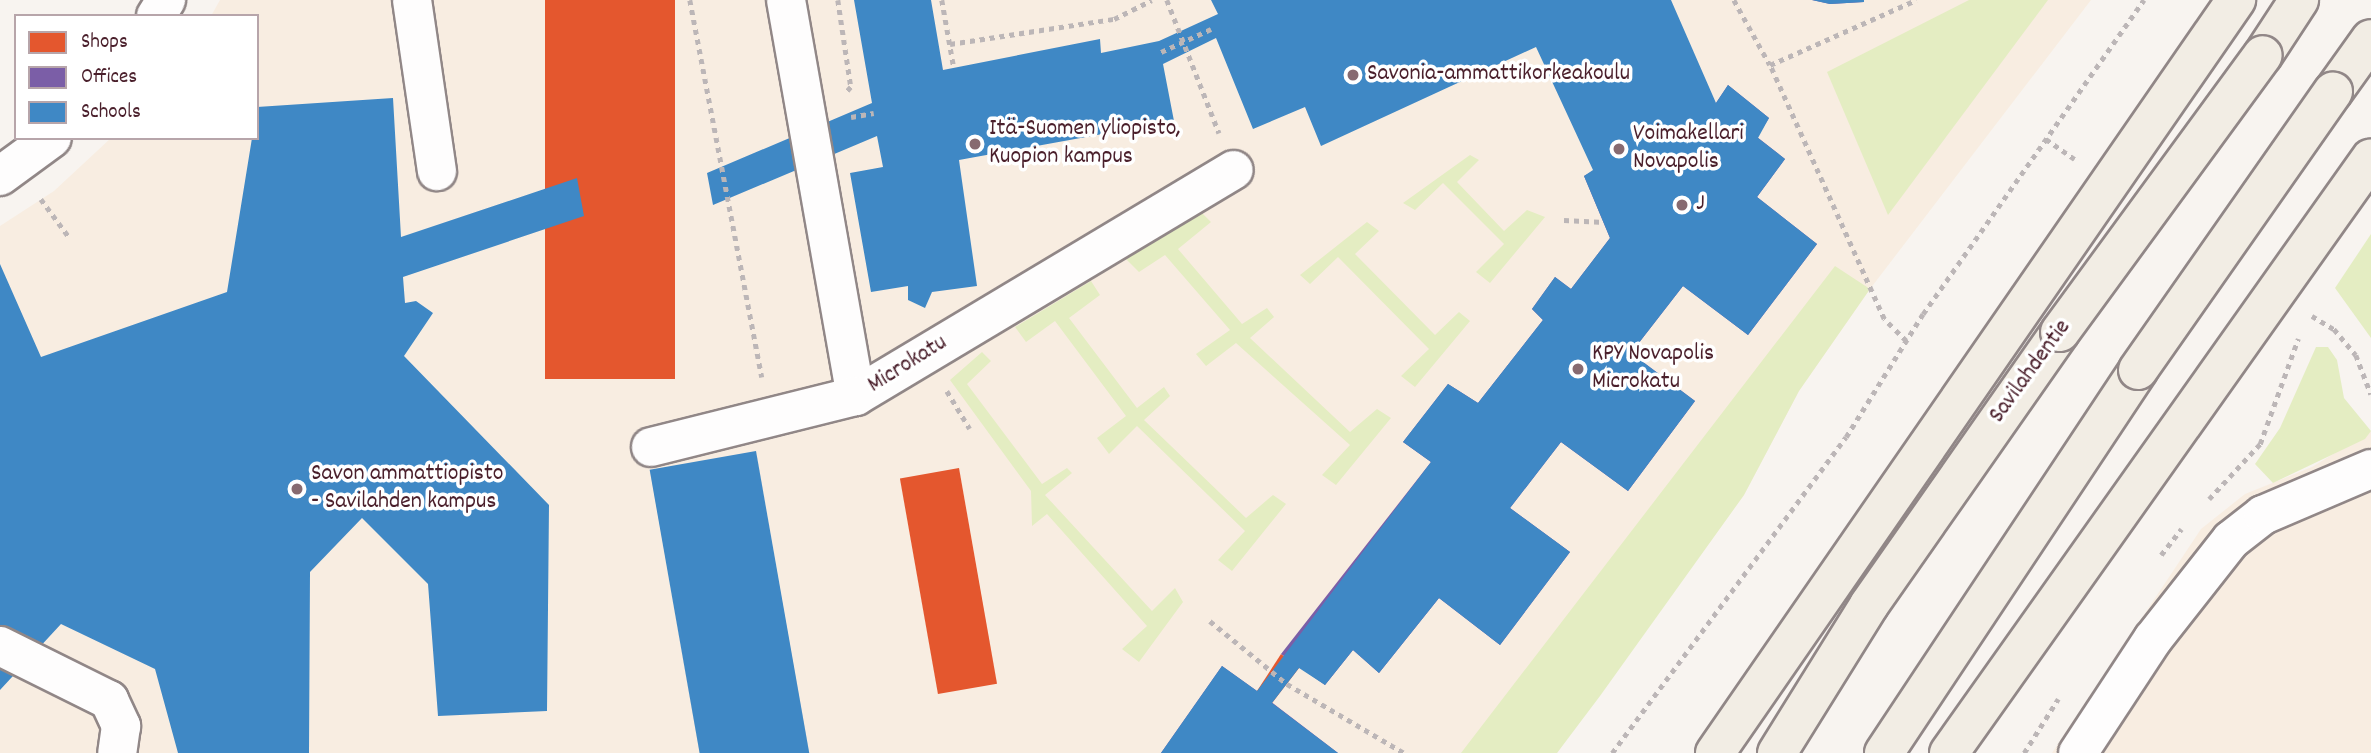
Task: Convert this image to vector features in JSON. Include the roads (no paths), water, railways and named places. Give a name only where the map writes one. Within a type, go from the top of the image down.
[{"type":"main road","points":[[1716,753],[2236,0]]},
{"type":"main road","name":"Savilahdentie","points":[[1776,753],[1869,605],[2060,332],[2263,55],[2299,0]]},
{"type":"main road","points":[[1884,753],[2138,370],[2371,39]]},
{"type":"main road","points":[[1949,753],[2371,158]]},
{"type":"street","points":[[412,0],[437,171]]},
{"type":"street","name":"Microkatu","points":[[786,0],[856,396],[1233,170]]},
{"type":"street","points":[[0,176],[49,140]]},
{"type":"street","points":[[651,447],[856,396]]},
{"type":"street","points":[[2078,753],[2153,639],[2231,540],[2263,515],[2371,468]]},
{"type":"street","points":[[0,646],[109,700],[121,726],[117,753]]},
{"type":"place","name":"Savonia-ammattikorkeakoulu","points":[[1353,75]]},
{"type":"place","name":"Itä-Suomen yliopisto, Kuopion kampus","points":[[975,144]]},
{"type":"place","name":"Voimakellari Novapolis","points":[[1619,149]]},
{"type":"place","name":"J","points":[[1682,205]]},
{"type":"place","name":"KPY Novapolis Microkatu","points":[[1578,369]]},
{"type":"place","name":"Savon ammattiopisto - Savilahden kampus","points":[[297,489]]}]
